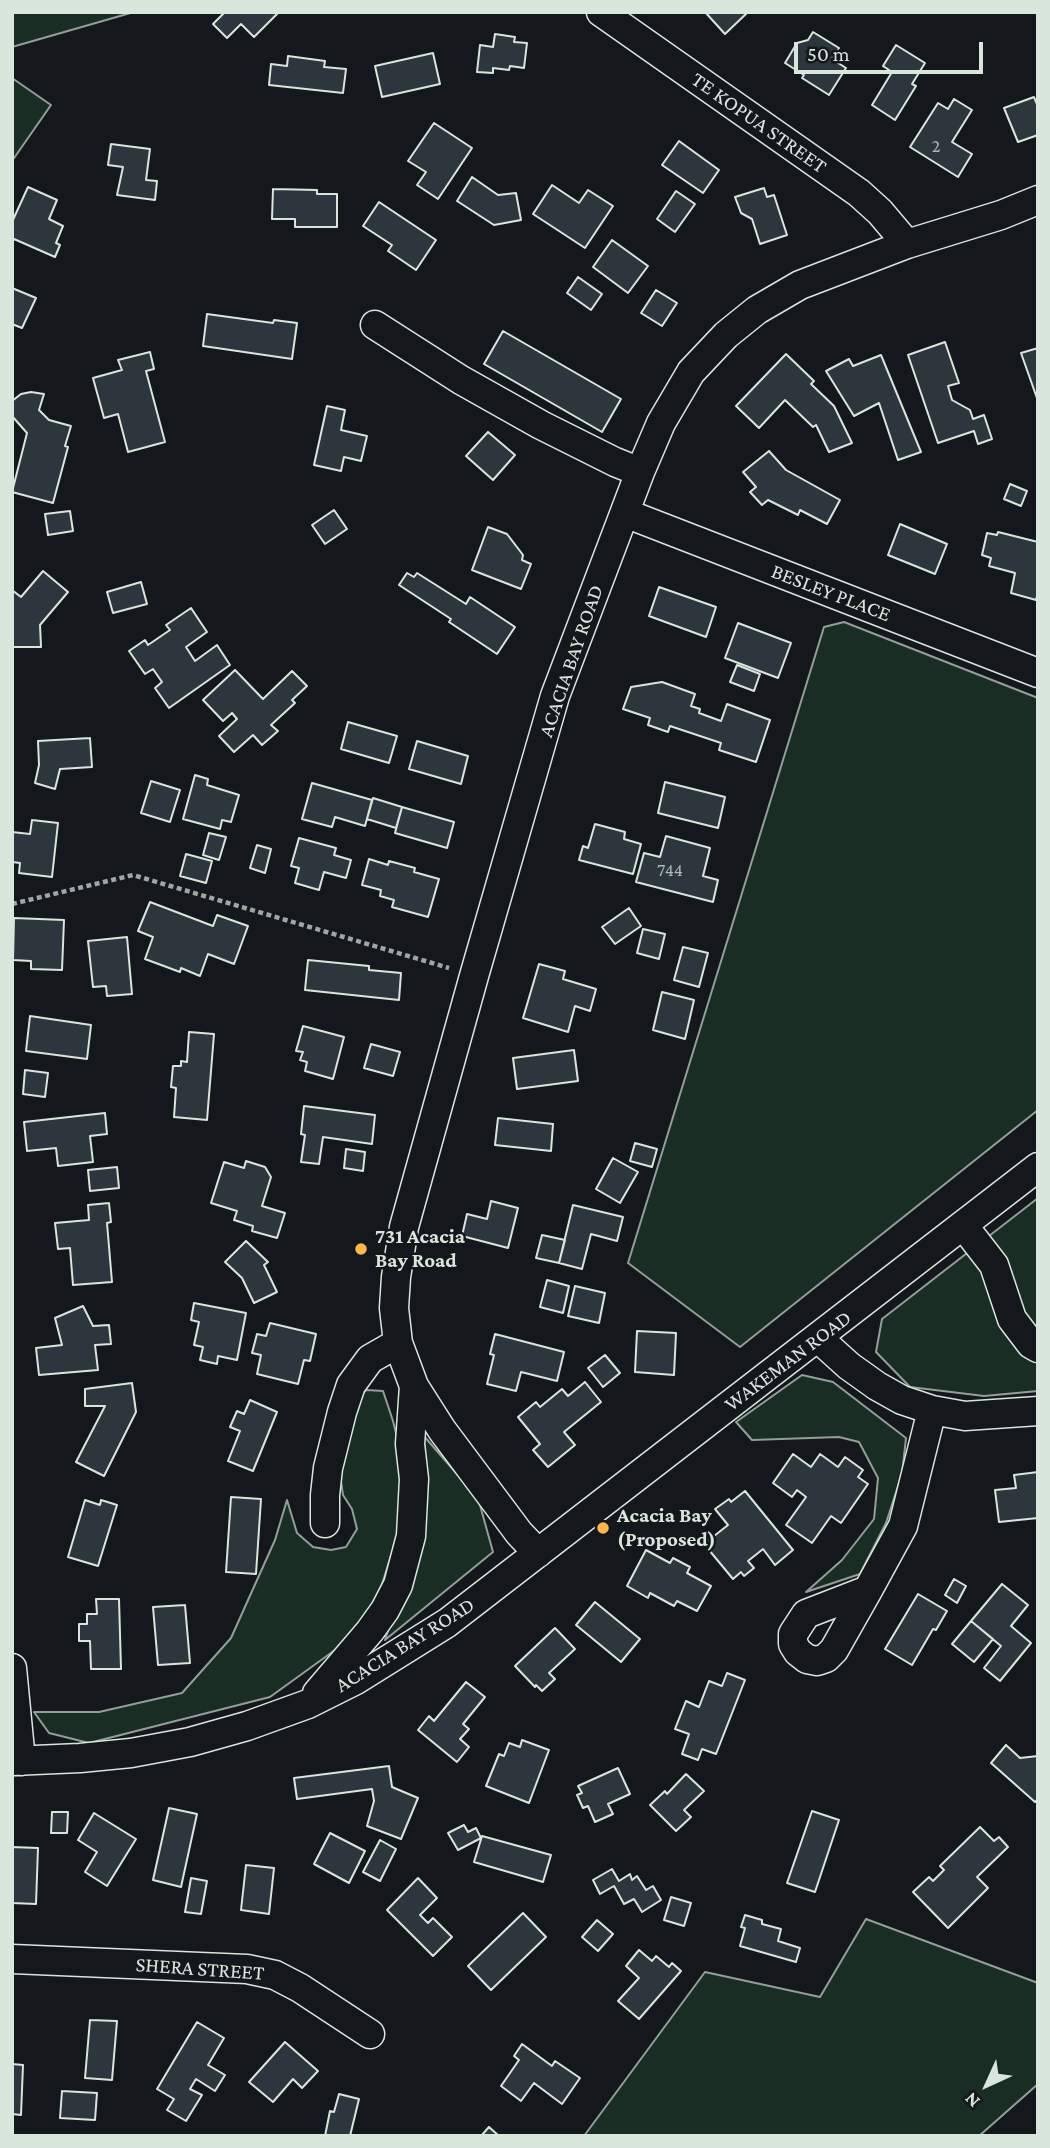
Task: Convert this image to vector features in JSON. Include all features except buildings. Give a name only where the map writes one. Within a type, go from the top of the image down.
[{"type":"street","name":"TE KOPUA STREET","points":[[601,12],[859,193],[880,212],[907,244]]},
{"type":"street","name":"ACACIA BAY ROAD","points":[[16,1761],[131,1753],[190,1742],[247,1726],[308,1704],[354,1681],[447,1623],[538,1553],[442,1430],[414,1386],[398,1343],[394,1308],[404,1227],[555,696],[661,423],[691,372],[726,335],[757,310],[800,285],[907,244],[1001,215],[1038,200]]},
{"type":"street","points":[[375,325],[461,380],[541,425],[640,472]]},
{"type":"street","name":"BESLEY PLACE","points":[[625,513],[1038,673]]},
{"type":"street","name":"WAKEMAN ROAD","points":[[538,1553],[1038,1167]]},
{"type":"street","points":[[963,1225],[994,1265],[1013,1319],[1023,1335],[1038,1348]]},
{"type":"street","points":[[818,1338],[849,1366],[877,1386],[902,1400],[932,1410],[965,1416],[1038,1411]]},
{"type":"street","points":[[325,1523],[328,1468],[351,1385],[370,1359],[398,1343]]},
{"type":"street","points":[[308,1704],[370,1632],[398,1585],[411,1536],[414,1479],[410,1444],[414,1386]]},
{"type":"street","points":[[868,1590],[903,1526],[932,1410]]},
{"type":"street","points":[[12,1668],[16,1761]]},
{"type":"street","name":"SHERA STREET","points":[[12,1959],[247,1969],[275,1975],[300,1988],[370,2034]]},
{"type":"path","points":[[12,904],[133,875],[474,976]]},
{"type":"green space","points":[[12,12],[134,12],[12,47]]},
{"type":"green space","points":[[12,78],[51,105],[12,161]]},
{"type":"green space","points":[[844,622],[1038,698],[1038,1110],[740,1347],[628,1263],[824,627]]},
{"type":"green space","points":[[1038,1198],[1038,1391],[984,1396],[910,1387],[876,1352],[882,1319]]},
{"type":"green space","points":[[802,1375],[833,1382],[906,1438],[902,1474],[886,1523],[860,1574],[806,1592],[842,1560],[874,1519],[878,1478],[859,1442],[839,1437],[752,1440],[736,1422]]},
{"type":"green space","points":[[366,1390],[383,1391],[405,1468],[397,1537],[375,1606],[335,1650],[270,1697],[89,1743],[49,1733],[34,1712],[99,1712],[182,1693],[231,1638],[275,1540],[287,1500],[297,1533],[313,1547],[331,1550],[346,1547],[357,1529],[352,1509],[343,1495],[340,1475],[353,1405]]},
{"type":"green space","points":[[423,1435],[478,1498],[493,1552],[385,1640],[395,1608]]},
{"type":"green space","points":[[866,1919],[1038,1983],[1038,2084],[979,2136],[584,2136],[705,1972],[820,1997]]},
{"type":"place","name":"731 Acacia Bay Road","points":[[361,1249]]},
{"type":"place","name":"Acacia Bay (Proposed)","points":[[603,1528]]}]
